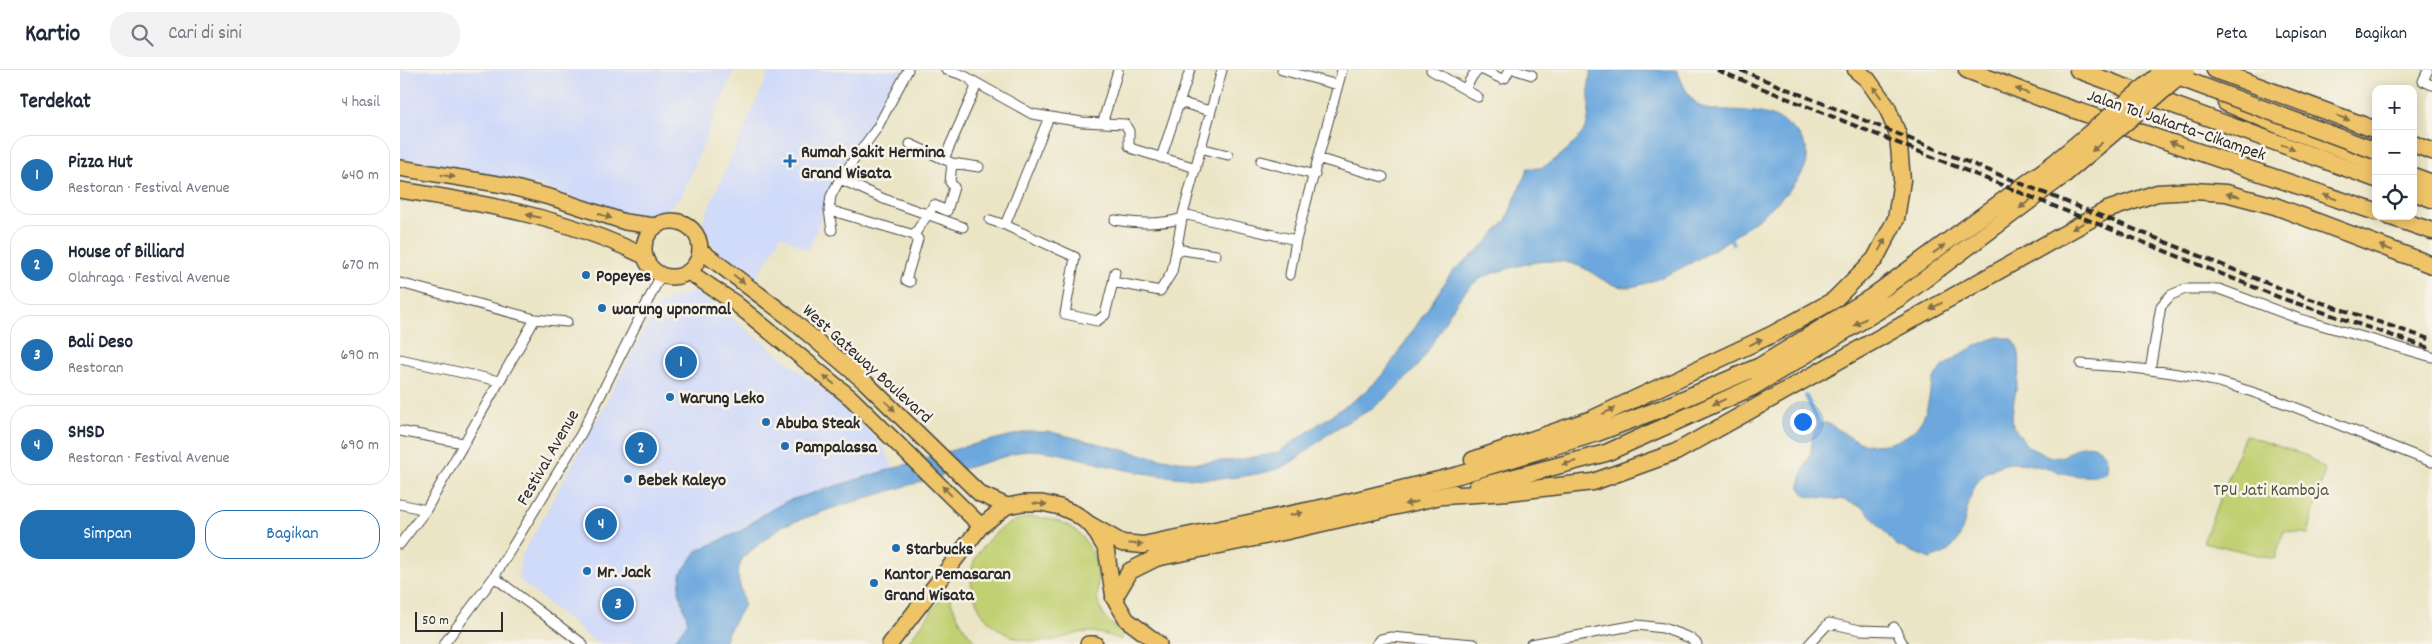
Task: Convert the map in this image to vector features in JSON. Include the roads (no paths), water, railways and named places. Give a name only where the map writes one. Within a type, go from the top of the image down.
[{"type":"highway","points":[[1399,488],[1443,469],[1592,419],[1773,334],[1834,300],[1875,259],[1896,220],[1902,180],[1898,136],[1887,107],[1867,79],[1856,70]]},
{"type":"highway","name":"Jalan Tol Jakarta–Cikampek","points":[[1967,70],[2054,103],[2372,211]]},
{"type":"highway","name":"Jalan Tol Jakarta–Cikampek","points":[[2078,70],[2372,177]]},
{"type":"highway","points":[[2150,70],[2285,128],[2372,161]]},
{"type":"highway","points":[[2159,70],[2372,150]]},
{"type":"highway","points":[[1092,526],[1122,543],[1143,545],[1340,504],[1399,488],[1459,475],[1597,433],[1660,409],[1760,366],[1873,296],[2059,169],[2165,70]]},
{"type":"highway","points":[[1114,598],[1130,571],[1156,558],[1443,496],[1606,453],[1752,387],[1902,297],[2059,169],[2188,70]]},
{"type":"highway","points":[[2215,70],[2372,129]]},
{"type":"highway","points":[[2417,145],[2432,151]]},
{"type":"highway","points":[[2417,166],[2432,172]]},
{"type":"highway","points":[[2417,177],[2432,183]]},
{"type":"highway","points":[[1443,496],[1509,492],[1593,482],[1676,452],[2107,210],[2157,193],[2193,191],[2226,193],[2275,206],[2432,266]]},
{"type":"highway","points":[[2417,193],[2432,199]]},
{"type":"highway","points":[[2400,220],[2432,231]]},
{"type":"main road","points":[[400,168],[504,186],[553,198],[625,222],[656,226],[669,221],[682,223],[696,234],[700,250],[697,262],[690,272],[676,277],[661,275],[654,271],[644,256],[614,241],[546,219],[462,200],[400,190]]},
{"type":"main road","points":[[644,256],[646,239],[656,226]]},
{"type":"main road","name":"West Gateway Boulevard","points":[[700,250],[786,315],[865,382],[980,494],[1007,506]]},
{"type":"main road","points":[[690,272],[735,303],[852,398],[981,526]]},
{"type":"main road","points":[[852,398],[865,382]]},
{"type":"main road","points":[[890,644],[981,526],[1007,506],[1023,503],[1051,505],[1076,514],[1092,526],[1106,550],[1114,598],[1127,620],[1159,644]]},
{"type":"main road","points":[[1088,644],[1095,644]]},
{"type":"street","points":[[832,230],[831,196],[840,179],[877,128],[908,70]]},
{"type":"street","points":[[946,70],[973,81],[1028,112],[1049,117],[1125,124],[1129,131],[1129,146],[1196,168]]},
{"type":"street","points":[[1103,121],[1118,70]]},
{"type":"street","points":[[1161,158],[1190,70]]},
{"type":"street","points":[[1113,282],[1160,291],[1172,272],[1183,216],[1222,70]]},
{"type":"street","points":[[1282,70],[1338,85]]},
{"type":"street","points":[[1290,275],[1296,240],[1320,159],[1342,70]]},
{"type":"street","points":[[1431,70],[1478,98]]},
{"type":"street","points":[[1465,89],[1473,75],[1479,70]]},
{"type":"street","points":[[1484,70],[1502,78],[1505,78],[1509,70]]},
{"type":"street","points":[[1516,70],[1532,75]]},
{"type":"street","points":[[2428,70],[2423,81],[2432,85]]},
{"type":"street","points":[[914,235],[934,205],[947,211],[950,204],[954,187],[950,182],[948,161],[973,96],[975,89],[973,81]]},
{"type":"street","points":[[1179,102],[1210,111]]},
{"type":"street","points":[[1005,225],[1049,117]]},
{"type":"street","points":[[910,144],[948,161],[979,167]]},
{"type":"street","points":[[1200,148],[1228,155]]},
{"type":"street","points":[[1320,159],[1383,177]]},
{"type":"street","points":[[1260,161],[1315,175]]},
{"type":"street","points":[[840,179],[884,199],[963,227]]},
{"type":"street","points":[[830,210],[914,235],[918,238],[906,280],[910,282]]},
{"type":"street","points":[[1115,220],[1150,223],[1169,222],[1183,216],[1296,240]]},
{"type":"street","points":[[990,220],[1075,257],[1065,314],[1096,321],[1105,315],[1115,272]]},
{"type":"street","points":[[1176,249],[1216,255]]},
{"type":"street","name":"Festival Avenue","points":[[444,644],[494,577],[581,434],[661,275]]},
{"type":"street","points":[[400,283],[535,319],[567,322]]},
{"type":"street","points":[[2150,370],[2161,306],[2171,295],[2184,289],[2219,288],[2297,318],[2432,357]]},
{"type":"street","points":[[400,544],[426,510],[535,319]]},
{"type":"street","points":[[400,360],[500,381]]},
{"type":"street","points":[[2081,364],[2150,370],[2217,382],[2244,390],[2432,462]]},
{"type":"street","points":[[400,432],[463,443]]},
{"type":"street","points":[[400,504],[426,510]]},
{"type":"street","points":[[494,577],[582,644]]},
{"type":"street","points":[[1809,644],[1829,623],[1877,632],[1892,631],[1894,627],[1903,644]]},
{"type":"street","points":[[1531,644],[1638,625],[1663,628],[1690,638],[1697,644]]},
{"type":"street","points":[[1377,644],[1381,639],[1391,638],[1474,644]]},
{"type":"water","points":[[1591,70],[1677,70],[1691,98],[1706,109],[1755,112],[1779,119],[1797,133],[1806,147],[1807,159],[1800,176],[1783,196],[1759,218],[1730,239],[1669,274],[1643,284],[1624,287],[1615,285],[1579,266],[1558,261],[1525,264],[1496,272],[1480,279],[1458,301],[1425,356],[1397,388],[1374,407],[1336,428],[1283,467],[1256,474],[1215,479],[1174,477],[1113,467],[1059,454],[1026,450],[833,508],[782,526],[743,557],[737,573],[744,605],[727,634],[724,644],[672,644],[688,622],[679,591],[681,573],[697,551],[741,531],[765,513],[787,501],[963,447],[1026,432],[1051,432],[1156,458],[1194,463],[1238,460],[1277,453],[1364,393],[1384,374],[1452,272],[1484,245],[1506,220],[1528,168],[1540,168],[1548,164],[1569,148],[1581,135],[1587,124]]},
{"type":"water","points":[[1999,337],[2012,339],[2017,347],[2019,368],[2012,415],[2015,430],[2026,444],[2039,452],[2054,457],[2065,455],[2082,446],[2094,446],[2106,456],[2106,473],[2079,476],[2014,463],[2002,465],[1987,472],[1978,482],[1972,494],[1962,532],[1956,542],[1946,552],[1930,559],[1896,545],[1864,508],[1844,500],[1806,496],[1800,488],[1800,480],[1810,454],[1814,432],[1819,424],[1826,423],[1862,443],[1876,445],[1895,442],[1910,433],[1922,419],[1926,411],[1934,379],[1939,371],[1967,351]]},
{"type":"waterway","points":[[1731,240],[1733,244]]},
{"type":"waterway","points":[[1806,396],[1819,424]]},
{"type":"railway","points":[[1717,70],[2281,298],[2432,349]]},
{"type":"railway","points":[[1740,70],[2284,290],[2432,340]]},
{"type":"place","name":"Rumah Sakit Hermina Grand Wisata","points":[[790,161]]},
{"type":"place","name":"Popeyes","points":[[586,275]]},
{"type":"place","name":"warung upnormal","points":[[602,308]]},
{"type":"place","name":"Pizza Hut","points":[[681,362]]},
{"type":"place","name":"Warung Leko","points":[[670,397]]},
{"type":"place","name":"Abuba Steak","points":[[766,422]]},
{"type":"place","name":"Pampalassa","points":[[785,446]]},
{"type":"place","name":"House of Billiard","points":[[641,448]]},
{"type":"place","name":"Bebek Kaleyo","points":[[628,479]]},
{"type":"place","name":"SHSD","points":[[601,524]]},
{"type":"place","name":"Starbucks","points":[[896,548]]},
{"type":"place","name":"Mr. Jack","points":[[587,571]]},
{"type":"place","name":"Kantor Pemasaran Grand Wisata","points":[[874,583]]},
{"type":"place","name":"Bali Deso","points":[[618,604]]},
{"type":"park label","name":"TPU Jati Kamboja","points":[[2271,489]]}]
